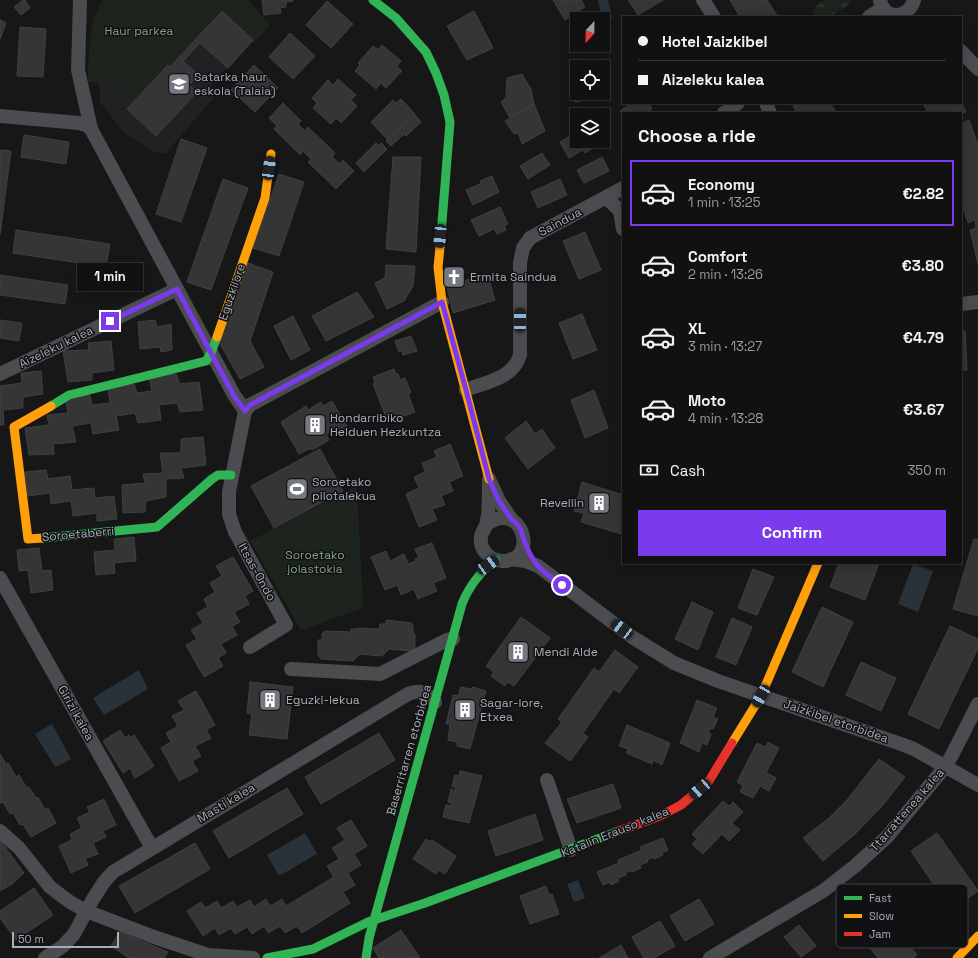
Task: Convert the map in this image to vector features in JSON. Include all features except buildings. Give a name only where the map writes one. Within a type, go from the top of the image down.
[{"type":"street","points":[[80,0],[78,70],[91,129],[234,396],[245,411]]},
{"type":"street","name":"Jaizkibel etorbidea","points":[[373,0],[396,18],[426,52],[444,95],[450,122],[438,267],[442,302],[489,479],[499,501],[512,520],[522,530],[524,540],[530,554],[538,566]]},
{"type":"street","points":[[703,0],[713,16]]},
{"type":"street","points":[[870,16],[882,4],[887,12],[898,16],[906,13],[914,7]]},
{"type":"street","points":[[962,53],[978,69]]},
{"type":"street","points":[[725,112],[737,104]]},
{"type":"street","points":[[0,116],[80,123],[91,129]]},
{"type":"street","name":"Eguzkilore","points":[[211,353],[264,198],[271,154]]},
{"type":"street","name":"Saindua","points":[[466,390],[508,373],[516,366],[520,355],[520,263],[523,248],[530,238],[622,189]]},
{"type":"street","points":[[606,198],[620,211],[622,223]]},
{"type":"street","name":"Aizeleku kalea","points":[[0,374],[175,286]]},
{"type":"street","points":[[231,475],[245,411],[250,405],[442,302]]},
{"type":"street","points":[[962,304],[978,302]]},
{"type":"street","name":"Soroetaberri","points":[[211,353],[206,361],[202,363],[69,394],[14,427],[28,539],[157,527],[212,479],[218,475],[231,475]]},
{"type":"street","name":"Itsas-Ondo","points":[[231,475],[229,514],[235,532],[286,625],[250,647]]},
{"type":"street","name":"Jaizkibel etorbidea","points":[[489,479],[489,502],[486,525],[482,534],[482,545],[487,554],[496,560],[506,561],[512,559],[525,561],[538,566],[652,650],[696,673],[902,744],[914,749],[975,785]]},
{"type":"street","points":[[486,525],[498,519],[505,518],[512,520]]},
{"type":"street","points":[[512,559],[521,551],[524,540]]},
{"type":"street","name":"Baserritarren etorbidea","points":[[366,958],[374,919],[462,604],[470,587],[481,572],[496,560]]},
{"type":"street","name":"Katalin Erauso kalea","points":[[267,958],[313,949],[374,919],[425,903],[571,850],[660,816],[681,804],[708,781],[761,696],[818,564]]},
{"type":"street","name":"Girizi kalea","points":[[0,578],[152,848]]},
{"type":"street","points":[[291,669],[380,674],[441,643],[453,639]]},
{"type":"street","name":"Masti kalea","points":[[45,958],[63,946],[74,934],[104,882],[113,872],[408,694],[415,691],[423,692],[435,702]]},
{"type":"street","name":"Ttarrattenea kalea","points":[[710,958],[823,891],[855,866],[886,837],[945,767],[978,704]]},
{"type":"street","points":[[547,780],[571,850]]},
{"type":"street","points":[[0,831],[19,848],[50,887],[70,902],[86,911],[154,937],[208,955],[252,958]]},
{"type":"street","points":[[968,946],[978,936]]},
{"type":"street","points":[[957,958],[967,948]]},
{"type":"shaded area","points":[[598,0],[608,0],[612,18],[610,18],[610,12],[601,12]]},
{"type":"shaded area","name":"Satarka haur eskola (Talaia)","points":[[222,11],[253,40],[210,86],[217,94],[165,154],[154,152],[123,132],[100,102],[99,82],[120,87],[167,62]]},
{"type":"shaded area","points":[[913,564],[933,571],[918,612],[898,604]]},
{"type":"shaded area","points":[[139,670],[148,689],[104,715],[93,698]]},
{"type":"shaded area","points":[[52,724],[71,759],[55,767],[35,734]]},
{"type":"shaded area","points":[[305,833],[317,854],[279,876],[267,855]]},
{"type":"shaded area","points":[[578,880],[585,898],[574,902],[567,884]]},
{"type":"green space","name":"Haur parkea","points":[[103,0],[248,0],[270,25],[253,43],[221,11],[133,98],[123,90],[108,84],[88,82],[89,51],[92,29],[94,19]]},
{"type":"green space","points":[[825,0],[849,0],[851,3],[830,16],[818,16],[813,14],[815,6]]},
{"type":"green space","name":"Soroetako jolastokia","points":[[357,486],[363,608],[301,630],[250,541]]},
{"type":"traffic: fast","points":[[373,0],[396,18],[426,52],[444,95],[450,122],[440,247]]},
{"type":"traffic: fast","points":[[51,406],[69,395],[206,361],[211,353],[217,337]]},
{"type":"traffic: fast","points":[[43,538],[157,527],[212,479],[218,475],[231,475]]},
{"type":"traffic: fast","points":[[366,958],[369,938],[462,604],[468,591],[476,580],[485,569],[496,560]]},
{"type":"traffic: fast","points":[[267,958],[313,949],[368,922],[425,903],[619,831]]},
{"type":"traffic: slow","points":[[217,337],[265,198],[271,154]]},
{"type":"traffic: slow","points":[[440,247],[438,267],[442,302],[489,479]]},
{"type":"traffic: slow","points":[[43,538],[28,539],[14,427],[51,406]]},
{"type":"traffic: slow","points":[[732,743],[761,696],[818,564]]},
{"type":"traffic: slow","points":[[968,946],[978,936]]},
{"type":"traffic: slow","points":[[957,958],[967,948]]},
{"type":"traffic: jam","points":[[619,831],[660,816],[681,805],[709,781],[732,743]]},
{"type":"place","name":"Satarka haur eskola (Talaia)","points":[[179,84]]},
{"type":"place","name":"Ermita Saindua","points":[[454,277]]},
{"type":"place","name":"Hondarribiko Helduen Hezkuntza","points":[[315,425]]},
{"type":"place","name":"Soroetako pilotalekua","points":[[297,489]]},
{"type":"place","name":"Revellin","points":[[599,503]]},
{"type":"place","name":"Mendi Alde","points":[[518,652]]},
{"type":"place","name":"Eguzki-lekua","points":[[270,700]]},
{"type":"place","name":"Sagar-lore, Etxea","points":[[465,710]]},
{"type":"route","points":[[110,321],[177,289],[234,396],[245,411],[250,405],[442,302],[489,479],[499,501],[512,520],[522,530],[524,540],[530,554],[538,566],[562,585]]}]
